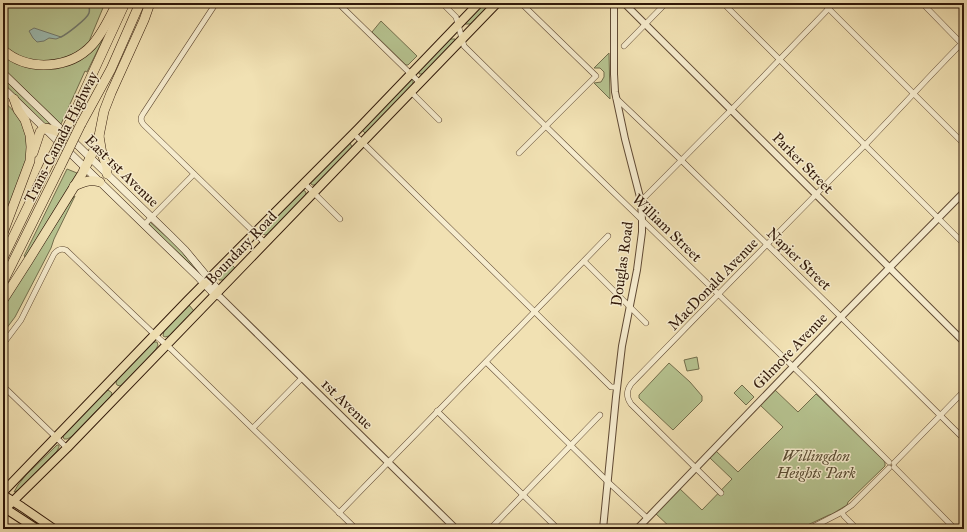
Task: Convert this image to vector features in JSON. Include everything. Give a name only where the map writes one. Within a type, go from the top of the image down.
[{"type":"highway","points":[[3,50],[20,61],[31,64],[58,64],[69,60],[92,45],[102,31],[117,3]]},
{"type":"highway","name":"Trans-Canada Highway","points":[[3,258],[73,116],[125,3]]},
{"type":"highway","name":"Trans-Canada Highway","points":[[3,282],[81,124],[111,69],[140,3]]},
{"type":"highway","points":[[3,300],[85,168],[99,136],[104,110],[144,20],[150,3]]},
{"type":"highway","points":[[14,99],[18,110],[25,120],[30,134],[30,161]]},
{"type":"highway","points":[[3,233],[40,132],[44,128],[51,129],[68,136]]},
{"type":"highway","points":[[99,136],[107,174]]},
{"type":"highway","points":[[74,186],[88,180],[100,182]]},
{"type":"main road","name":"Boundary Road","points":[[3,494],[206,282],[479,3]]},
{"type":"main road","name":"Boundary Road","points":[[4,509],[67,448],[166,345],[218,295],[265,243],[497,3]]},
{"type":"main road","name":"East 1st Avenue","points":[[3,73],[185,250],[206,282]]},
{"type":"main road","name":"East 1st Avenue","points":[[3,88],[218,295]]},
{"type":"main road","points":[[108,384],[119,394]]},
{"type":"main road","points":[[3,494],[54,529]]},
{"type":"main road","points":[[4,509],[37,529]]},
{"type":"street","points":[[216,3],[143,114],[141,120],[144,125],[265,243]]},
{"type":"street","points":[[339,3],[420,83]]},
{"type":"street","name":"William Street","points":[[442,3],[456,17],[464,46],[793,366],[954,529]]},
{"type":"street","points":[[519,153],[596,76],[521,3]]},
{"type":"street","name":"Douglas Road","points":[[603,529],[622,346],[637,270],[642,232],[640,201],[616,98],[614,74],[614,3]]},
{"type":"street","points":[[614,10],[624,3]]},
{"type":"street","name":"Parker Street","points":[[624,3],[964,342]]},
{"type":"street","points":[[624,46],[666,3]]},
{"type":"street","points":[[724,3],[964,244]]},
{"type":"street","points":[[823,3],[964,144]]},
{"type":"street","points":[[640,201],[731,110],[834,3]]},
{"type":"street","points":[[922,3],[963,43]]},
{"type":"street","name":"MacDonald Avenue","points":[[695,468],[630,404],[627,395],[629,387],[963,43]]},
{"type":"street","points":[[411,92],[439,120]]},
{"type":"street","name":"Napier Street","points":[[616,98],[841,316],[964,439]]},
{"type":"street","points":[[353,133],[611,387],[617,387]]},
{"type":"street","points":[[144,225],[194,174]]},
{"type":"street","points":[[304,183],[340,219]]},
{"type":"street","name":"Gilmore Avenue","points":[[637,529],[841,316],[964,192]]},
{"type":"street","points":[[339,512],[608,236]]},
{"type":"street","points":[[3,344],[21,320],[53,256],[58,250],[63,249],[68,252],[166,345],[356,529]]},
{"type":"street","points":[[584,261],[646,323]]},
{"type":"street","name":"1st Avenue","points":[[218,295],[456,529]]},
{"type":"street","points":[[486,362],[607,481],[647,518]]},
{"type":"street","points":[[252,428],[302,378]]},
{"type":"street","points":[[3,386],[67,448]]},
{"type":"street","points":[[809,529],[842,512],[852,505],[964,391]]},
{"type":"street","points":[[437,412],[558,529]]},
{"type":"street","points":[[490,529],[600,415]]},
{"type":"street","points":[[695,468],[721,493]]},
{"type":"street","points":[[842,512],[856,529]]},
{"type":"green space","points":[[3,3],[105,3],[90,39],[91,51],[102,38],[103,39],[87,72],[85,71],[61,124],[3,68]]},
{"type":"green space","points":[[482,3],[493,3],[474,22],[465,24],[464,22]]},
{"type":"green space","points":[[381,21],[417,56],[408,65],[406,65],[372,32]]},
{"type":"green space","points":[[450,39],[455,39],[456,41],[423,74],[419,74],[419,70],[445,42]]},
{"type":"green space","points":[[609,53],[610,99],[594,83],[601,82],[604,77],[604,72],[600,68],[594,68]]},
{"type":"green space","points":[[3,78],[51,124],[45,124],[3,83]]},
{"type":"green space","points":[[411,79],[413,80],[413,84],[368,132],[365,133],[362,130]]},
{"type":"green space","points":[[3,101],[20,119],[25,130],[27,141],[26,162],[10,205],[3,199]]},
{"type":"green space","points":[[350,143],[352,147],[351,149],[316,185],[312,185],[310,182]]},
{"type":"green space","points":[[67,169],[77,173],[25,257],[24,256]]},
{"type":"green space","points":[[302,190],[306,193],[305,196],[269,233],[266,235],[262,234],[262,231]]},
{"type":"green space","points":[[75,196],[51,248],[15,317],[3,333],[3,307]]},
{"type":"green space","points":[[150,222],[177,246],[202,275],[151,227],[149,224]]},
{"type":"green space","points":[[230,263],[235,268],[223,280],[219,280],[218,276]]},
{"type":"green space","points":[[189,305],[194,311],[169,336],[163,336],[166,328]]},
{"type":"green space","points":[[154,342],[157,342],[158,345],[153,353],[122,385],[117,385],[117,379]]},
{"type":"green space","points":[[697,357],[699,369],[687,371],[684,360]]},
{"type":"green space","points":[[669,363],[690,382],[702,396],[702,401],[673,430],[639,398],[639,395]]},
{"type":"green space","points":[[742,385],[754,397],[746,405],[734,393]]},
{"type":"green space","name":"Willingdon Heights Park","points":[[774,389],[798,412],[816,394],[884,461],[885,466],[848,502],[847,505],[832,514],[799,529],[672,529],[655,513],[679,488],[702,510],[732,479],[710,458],[716,451],[738,472],[783,427],[759,404]]},
{"type":"green space","points":[[108,390],[112,393],[111,396],[71,437],[64,439],[63,436],[65,432],[104,392]]},
{"type":"green space","points":[[57,445],[59,445],[59,447],[57,451],[19,490],[14,492],[26,475]]},
{"type":"water","points":[[34,28],[61,37],[56,39],[49,38],[44,41],[37,42],[29,31]]},
{"type":"waterway","points":[[61,37],[85,19],[89,13],[88,3]]}]
